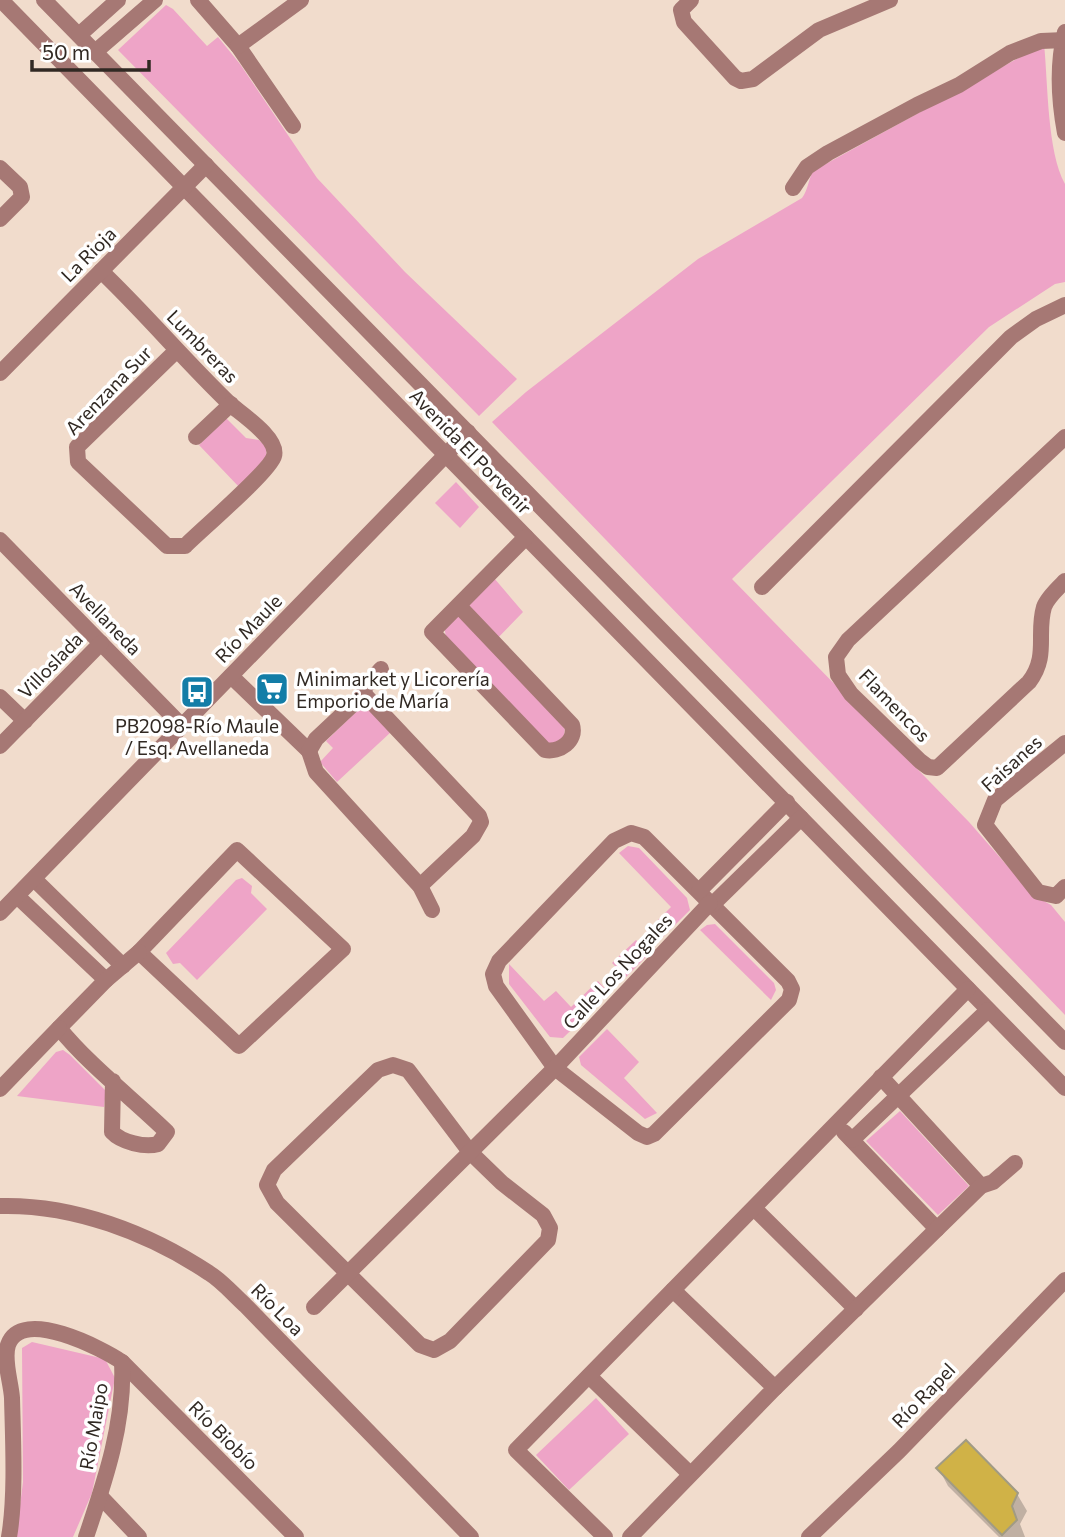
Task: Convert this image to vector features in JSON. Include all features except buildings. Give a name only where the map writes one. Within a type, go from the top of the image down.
[{"type":"street","name":"Avenida El Porvenir","points":[[1,0],[1065,1088]]},
{"type":"street","name":"Avenida El Porvenir","points":[[44,0],[1065,1042]]},
{"type":"street","points":[[79,36],[118,0]]},
{"type":"street","points":[[95,52],[135,6],[155,0]]},
{"type":"street","points":[[198,0],[238,46],[293,126]]},
{"type":"street","points":[[238,46],[301,0]]},
{"type":"street","points":[[691,0],[681,10],[684,22],[735,78],[746,82],[819,30],[890,0]]},
{"type":"street","points":[[793,188],[807,167],[878,125],[959,85],[1026,46],[1064,38],[1060,90],[1065,133]]},
{"type":"street","name":"La Rioja","points":[[0,373],[206,166]]},
{"type":"street","points":[[0,168],[20,187],[22,197],[0,219]]},
{"type":"street","name":"Lumbreras","points":[[101,271],[231,404],[271,440],[275,449],[274,458],[261,474],[185,546]]},
{"type":"street","points":[[762,587],[1010,337],[1036,319],[1065,305]]},
{"type":"street","name":"Arenzana Sur","points":[[177,350],[77,447],[78,462],[167,546],[185,546]]},
{"type":"street","points":[[196,438],[231,404]]},
{"type":"street","name":"Río Maule","points":[[0,913],[468,432]]},
{"type":"street","name":"Flamencos","points":[[1065,437],[848,640],[836,657],[838,675],[850,694],[920,761],[928,767],[937,768],[1038,671],[1044,606],[1065,581]]},
{"type":"street","points":[[459,606],[572,725],[572,738],[560,749],[545,750],[432,632],[526,537]]},
{"type":"street","name":"Avellaneda","points":[[2,547],[182,726]]},
{"type":"street","name":"Villoslada","points":[[0,746],[101,643]]},
{"type":"street","points":[[309,751],[316,739],[364,694],[365,687],[381,669]]},
{"type":"street","points":[[230,676],[309,751],[316,772],[420,886],[432,910]]},
{"type":"street","points":[[364,694],[480,816],[481,822],[473,836],[420,886]]},
{"type":"street","points":[[0,697],[25,721]]},
{"type":"street","name":"Faisanes","points":[[1065,743],[995,800],[985,825],[1038,892],[1056,896],[1065,887]]},
{"type":"street","name":"Calle Los Nogales","points":[[314,1307],[555,1068],[707,900],[786,802]]},
{"type":"street","name":"Calle Los Nogales","points":[[707,900],[801,818]]},
{"type":"street","points":[[624,834],[644,837],[707,900],[788,981],[792,989],[789,1000],[654,1134],[647,1137],[638,1133],[555,1068],[496,986],[492,974],[499,961],[614,841],[624,834]]},
{"type":"street","points":[[0,1089],[106,980],[139,952],[237,850],[343,949],[239,1046],[139,952]]},
{"type":"street","points":[[34,879],[123,966]]},
{"type":"street","points":[[17,896],[106,980]]},
{"type":"street","points":[[912,931],[934,909]]},
{"type":"street","points":[[605,1537],[516,1450],[968,989]]},
{"type":"street","points":[[852,1140],[988,1010]]},
{"type":"street","points":[[59,1028],[113,1081]]},
{"type":"street","points":[[393,1065],[408,1070],[470,1152],[502,1183],[543,1215],[550,1228],[548,1240],[450,1341],[435,1350],[420,1345],[347,1275],[277,1203],[267,1185],[274,1170],[378,1070],[393,1065]]},
{"type":"street","points":[[881,1077],[981,1186]]},
{"type":"street","points":[[836,1123],[936,1229]]},
{"type":"street","points":[[631,1537],[775,1388],[936,1229],[981,1186],[993,1182],[1014,1163]]},
{"type":"street","name":"Río Loa","points":[[0,1206],[15,1205],[67,1213],[114,1226],[163,1246],[210,1274],[245,1304],[471,1537]]},
{"type":"street","points":[[754,1208],[856,1309]]},
{"type":"street","name":"Río Rapel","points":[[809,1537],[899,1451],[1065,1280]]},
{"type":"street","points":[[673,1290],[775,1388]]},
{"type":"street","name":"Río Maipo","points":[[9,1537],[12,1503],[5,1384],[8,1344],[14,1335],[36,1328],[103,1349],[122,1362],[124,1392],[112,1453],[86,1537]]},
{"type":"street","name":"Río Biobío","points":[[122,1362],[296,1537]]},
{"type":"street","points":[[589,1376],[690,1474]]},
{"type":"street","points":[[100,1496],[139,1537]]},
{"type":"shaded area","points":[[166,5],[173,9],[207,46],[218,37],[240,64],[317,178],[405,272],[517,379],[479,416],[118,50]]},
{"type":"shaded area","points":[[1044,44],[1052,136],[1059,170],[1065,184],[1065,282],[1055,284],[989,327],[732,579],[969,822],[1033,895],[1051,905],[1065,922],[1065,1015],[492,422],[526,392],[698,259],[802,198],[813,171]]},
{"type":"shaded area","points":[[226,418],[246,438],[259,440],[266,447],[267,461],[239,487],[199,445]]},
{"type":"shaded area","points":[[456,482],[479,507],[460,528],[435,503]]},
{"type":"shaded area","points":[[494,578],[523,612],[489,647],[565,727],[564,737],[556,744],[542,743],[447,644],[444,625]]},
{"type":"shaded area","points":[[359,709],[370,709],[391,732],[337,782],[320,762],[333,748],[326,741]]},
{"type":"shaded area","points":[[628,846],[639,848],[687,898],[690,910],[656,944],[646,932],[671,907],[619,853]]},
{"type":"shaded area","points":[[242,878],[252,886],[251,893],[267,909],[197,980],[180,963],[173,964],[166,953],[236,880]]},
{"type":"shaded area","points":[[715,924],[774,983],[776,990],[771,1000],[700,930]]},
{"type":"shaded area","points":[[636,940],[650,953],[626,977],[612,963]]},
{"type":"shaded area","points":[[509,964],[544,1001],[556,991],[571,1007],[598,981],[609,993],[563,1038],[550,1037],[509,984]]},
{"type":"shaded area","points":[[607,1029],[639,1062],[624,1078],[657,1113],[645,1119],[581,1065],[579,1057]]},
{"type":"shaded area","points":[[63,1050],[106,1091],[104,1107],[17,1096],[56,1052]]},
{"type":"shaded area","points":[[900,1111],[969,1186],[938,1215],[866,1141]]},
{"type":"shaded area","points":[[32,1342],[105,1359],[115,1378],[92,1493],[73,1537],[16,1537],[23,1482],[22,1348]]},
{"type":"shaded area","points":[[596,1398],[629,1434],[569,1490],[536,1455]]},
{"type":"place","name":"Minimarket y Licorería Emporio de María","points":[[272,689]]},
{"type":"place","name":"PB2098-Río Maule / Esq. Avellaneda","points":[[197,692]]}]
